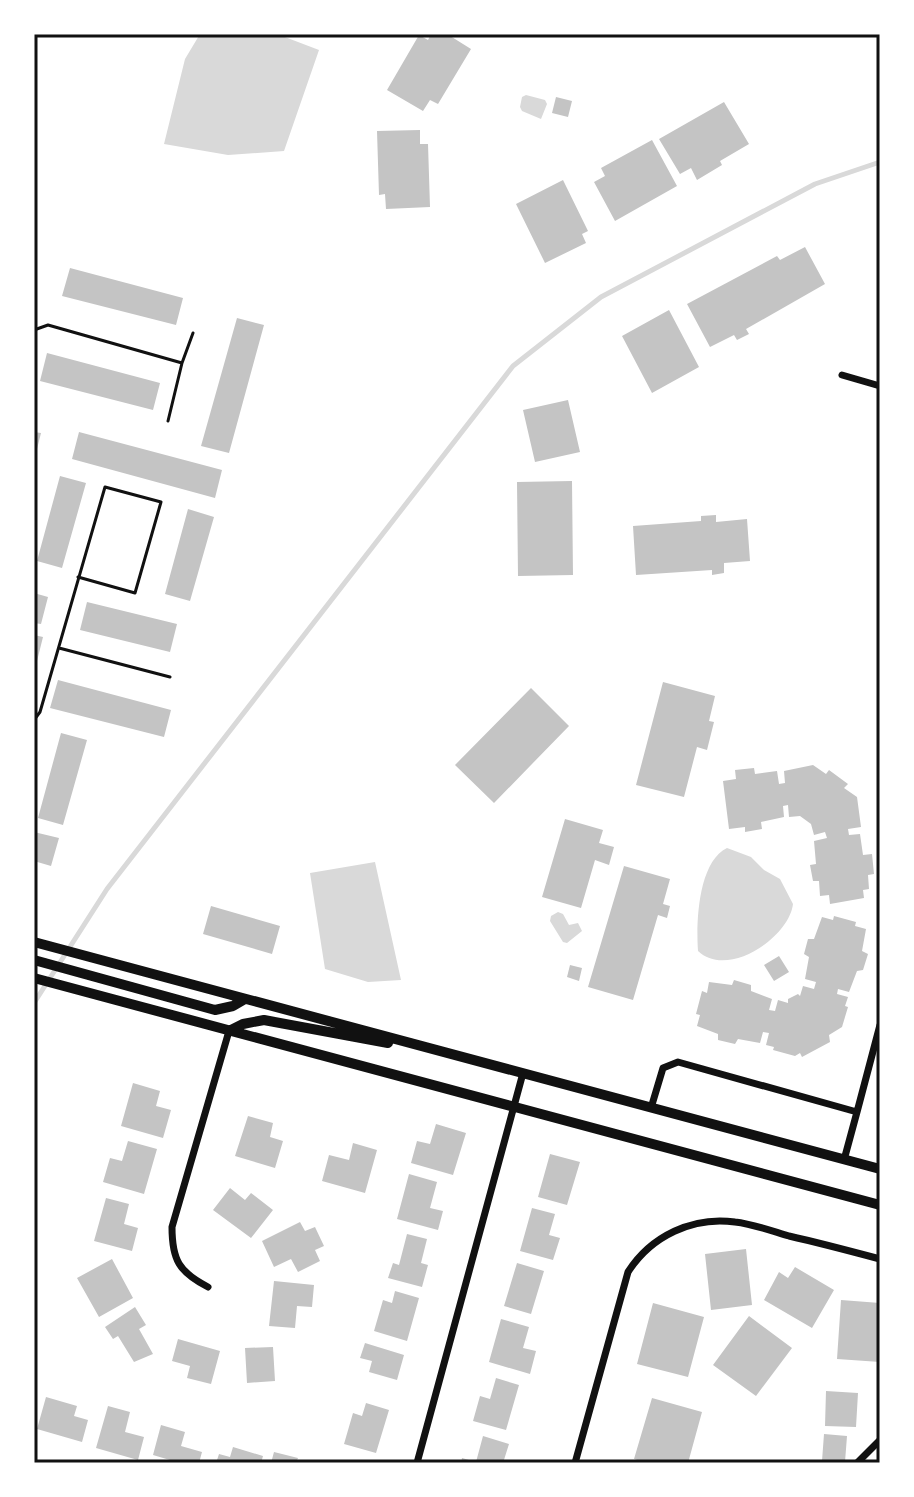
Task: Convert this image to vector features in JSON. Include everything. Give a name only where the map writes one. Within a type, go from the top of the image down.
[{"type":"main road","points":[[34,942],[880,1169]]},
{"type":"main road","points":[[34,960],[215,1010],[233,1006],[245,999]]},
{"type":"main road","points":[[34,978],[880,1205]]},
{"type":"main road","points":[[229,1031],[243,1024],[264,1020],[465,1058]]},
{"type":"street","points":[[842,375],[880,386]]},
{"type":"street","points":[[844,1160],[880,1025]]},
{"type":"street","points":[[208,1287],[187,1276],[172,1252],[172,1227],[229,1031]]},
{"type":"street","points":[[651,1108],[663,1068],[678,1062],[857,1112]]},
{"type":"street","points":[[417,1463],[523,1073]]},
{"type":"street","points":[[575,1463],[628,1272],[637,1258],[653,1244],[684,1227],[722,1221],[737,1222],[880,1259]]},
{"type":"street","points":[[857,1463],[880,1440]]},
{"type":"lane","points":[[34,330],[48,325],[182,363]]},
{"type":"lane","points":[[168,421],[193,333]]},
{"type":"lane","points":[[34,720],[40,712],[78,577],[105,487],[161,502],[135,593],[78,577]]},
{"type":"lane","points":[[59,648],[170,677]]},
{"type":"shaded area","points":[[200,34],[277,34],[319,50],[284,151],[228,155],[164,144],[185,59]]},
{"type":"shaded area","points":[[526,95],[545,100],[547,104],[541,119],[522,111],[522,97]]},
{"type":"shaded area","points":[[727,848],[751,857],[764,870],[780,879],[793,904],[781,930],[769,941],[755,951],[725,960],[710,958],[698,951],[698,925],[705,879],[717,855]]},
{"type":"shaded area","points":[[375,862],[401,980],[368,982],[325,969],[310,873]]},
{"type":"shaded area","points":[[558,912],[563,914],[569,925],[578,923],[582,931],[567,943],[563,942],[550,921],[551,916]]},
{"type":"building","points":[[431,34],[447,34],[471,49],[438,104],[430,100],[423,111],[387,90],[419,35],[428,40]]},
{"type":"building","points":[[556,97],[572,101],[568,117],[552,113]]},
{"type":"building","points":[[724,102],[749,144],[720,161],[722,165],[697,180],[691,168],[680,174],[659,139]]},
{"type":"building","points":[[420,130],[420,144],[428,144],[430,207],[386,209],[385,194],[379,195],[377,131]]},
{"type":"building","points":[[652,140],[677,186],[615,221],[594,182],[605,176],[601,168]]},
{"type":"building","points":[[563,180],[588,231],[582,234],[586,243],[545,263],[516,204]]},
{"type":"building","points":[[805,247],[825,284],[746,329],[749,334],[737,340],[734,335],[710,347],[687,304],[777,256],[780,260]]},
{"type":"building","points":[[70,268],[183,298],[176,325],[62,296]]},
{"type":"building","points":[[669,310],[699,367],[652,393],[622,336]]},
{"type":"building","points":[[237,318],[264,325],[229,453],[201,446]]},
{"type":"building","points":[[47,353],[160,383],[153,410],[40,381]]},
{"type":"building","points":[[568,400],[580,452],[535,462],[523,410]]},
{"type":"building","points":[[34,432],[41,433],[35,457],[34,457]]},
{"type":"building","points":[[79,432],[222,470],[215,498],[72,459]]},
{"type":"building","points":[[60,476],[86,483],[62,568],[37,561]]},
{"type":"building","points":[[572,481],[573,575],[518,576],[517,482]]},
{"type":"building","points":[[188,509],[214,517],[190,601],[165,594]]},
{"type":"building","points":[[716,515],[716,522],[747,519],[750,561],[724,563],[724,573],[712,575],[712,570],[636,575],[633,526],[701,521],[701,516]]},
{"type":"building","points":[[34,593],[48,597],[41,624],[34,623]]},
{"type":"building","points":[[87,602],[177,624],[170,652],[80,630]]},
{"type":"building","points":[[34,635],[43,637],[35,669],[34,669]]},
{"type":"building","points":[[58,680],[171,710],[164,737],[50,708]]},
{"type":"building","points":[[663,682],[715,696],[709,721],[714,722],[707,750],[697,747],[684,797],[636,785]]},
{"type":"building","points":[[531,688],[569,726],[494,803],[455,765]]},
{"type":"building","points":[[61,733],[87,740],[63,825],[38,818]]},
{"type":"building","points":[[813,765],[826,774],[829,770],[848,784],[844,788],[857,797],[861,827],[848,829],[849,835],[860,834],[863,855],[872,854],[874,874],[868,875],[869,889],[863,890],[864,898],[830,904],[829,895],[820,896],[819,881],[813,881],[810,865],[816,864],[814,841],[827,838],[825,832],[814,835],[811,824],[800,816],[789,817],[788,805],[783,806],[784,817],[761,822],[762,829],[745,832],[745,827],[729,829],[723,781],[736,779],[735,770],[754,768],[755,774],[777,771],[779,784],[785,783],[784,771]]},
{"type":"building","points":[[565,819],[603,830],[599,843],[614,847],[609,865],[595,860],[581,908],[542,897]]},
{"type":"building","points":[[34,832],[59,838],[51,866],[34,861]]},
{"type":"building","points":[[624,866],[670,879],[663,904],[670,906],[667,918],[658,915],[633,1000],[588,987]]},
{"type":"building","points":[[211,906],[280,926],[272,954],[203,934]]},
{"type":"building","points":[[834,916],[856,922],[855,926],[866,929],[862,951],[868,954],[863,970],[857,971],[849,992],[838,989],[837,994],[848,997],[845,1006],[848,1007],[842,1027],[829,1035],[830,1042],[802,1057],[800,1053],[795,1056],[766,1045],[769,1033],[763,1032],[760,1043],[738,1039],[735,1044],[718,1040],[718,1034],[697,1026],[700,1015],[696,1014],[702,991],[707,993],[709,982],[732,985],[734,980],[751,985],[751,991],[772,999],[769,1010],[775,1011],[778,1000],[788,1003],[788,999],[798,994],[800,996],[803,986],[814,989],[816,982],[805,979],[809,957],[804,954],[808,939],[814,939],[822,917],[833,920]]},
{"type":"building","points":[[779,956],[789,972],[774,981],[764,965]]},
{"type":"building","points":[[570,965],[582,968],[579,981],[567,977]]},
{"type":"building","points":[[133,1083],[160,1091],[156,1106],[171,1110],[163,1138],[121,1126]]},
{"type":"building","points":[[248,1116],[273,1123],[270,1137],[283,1141],[275,1168],[235,1156]]},
{"type":"building","points":[[436,1124],[466,1133],[453,1175],[411,1163],[417,1141],[430,1144]]},
{"type":"building","points":[[128,1141],[157,1149],[144,1194],[103,1182],[110,1158],[122,1161]]},
{"type":"building","points":[[353,1143],[377,1150],[365,1193],[322,1181],[329,1155],[349,1160]]},
{"type":"building","points":[[550,1154],[580,1162],[567,1205],[538,1197]]},
{"type":"building","points":[[409,1174],[437,1182],[430,1208],[443,1211],[438,1230],[397,1219]]},
{"type":"building","points":[[230,1188],[245,1200],[251,1193],[273,1210],[251,1238],[213,1210]]},
{"type":"building","points":[[106,1198],[129,1204],[124,1224],[138,1228],[132,1251],[94,1241]]},
{"type":"building","points":[[532,1208],[555,1214],[549,1235],[560,1238],[553,1260],[520,1251]]},
{"type":"building","points":[[300,1222],[305,1231],[315,1227],[324,1246],[315,1250],[320,1261],[298,1272],[291,1259],[274,1267],[262,1241]]},
{"type":"building","points":[[407,1234],[427,1239],[421,1263],[428,1265],[422,1287],[388,1278],[393,1263],[399,1265]]},
{"type":"building","points":[[746,1249],[752,1305],[711,1310],[705,1254]]},
{"type":"building","points":[[112,1259],[133,1298],[99,1317],[77,1278]]},
{"type":"building","points":[[517,1263],[544,1271],[531,1314],[504,1306]]},
{"type":"building","points":[[795,1267],[834,1290],[812,1328],[764,1300],[779,1272],[788,1278]]},
{"type":"building","points":[[274,1281],[314,1285],[312,1307],[297,1306],[295,1328],[269,1326]]},
{"type":"building","points":[[395,1291],[419,1298],[407,1341],[374,1331],[383,1300],[392,1303]]},
{"type":"building","points":[[841,1300],[880,1303],[880,1362],[837,1359]]},
{"type":"building","points":[[653,1303],[704,1317],[688,1377],[637,1364]]},
{"type":"building","points":[[135,1307],[146,1325],[139,1329],[153,1354],[134,1362],[118,1336],[113,1339],[105,1327]]},
{"type":"building","points":[[749,1316],[792,1348],[756,1396],[713,1365]]},
{"type":"building","points":[[501,1319],[529,1327],[523,1348],[536,1351],[530,1374],[489,1362]]},
{"type":"building","points":[[178,1339],[220,1351],[211,1384],[187,1378],[190,1366],[172,1361]]},
{"type":"building","points":[[365,1343],[404,1355],[397,1380],[369,1372],[372,1361],[360,1358]]},
{"type":"building","points":[[273,1347],[275,1381],[247,1383],[245,1348]]},
{"type":"building","points":[[496,1378],[519,1385],[506,1430],[473,1421],[480,1396],[490,1399]]},
{"type":"building","points":[[826,1391],[858,1393],[856,1427],[825,1426]]},
{"type":"building","points":[[46,1397],[77,1406],[74,1416],[88,1420],[82,1442],[37,1429]]},
{"type":"building","points":[[652,1398],[702,1412],[688,1463],[647,1463],[634,1459]]},
{"type":"building","points":[[366,1403],[389,1410],[376,1453],[344,1444],[353,1413],[362,1416]]},
{"type":"building","points":[[108,1406],[130,1412],[125,1432],[144,1437],[138,1460],[96,1448]]},
{"type":"building","points":[[161,1425],[185,1432],[181,1446],[202,1452],[199,1463],[180,1463],[153,1455]]},
{"type":"building","points":[[824,1434],[847,1436],[845,1462],[822,1461]]},
{"type":"building","points":[[483,1436],[509,1444],[503,1463],[461,1463],[462,1458],[476,1462]]},
{"type":"building","points":[[233,1447],[263,1456],[261,1463],[216,1463],[219,1454],[230,1457]]},
{"type":"building","points":[[274,1452],[298,1458],[296,1463],[271,1463]]},
{"type":"waterway","points":[[34,1003],[107,889],[513,366],[601,297],[815,184],[880,162]]}]
